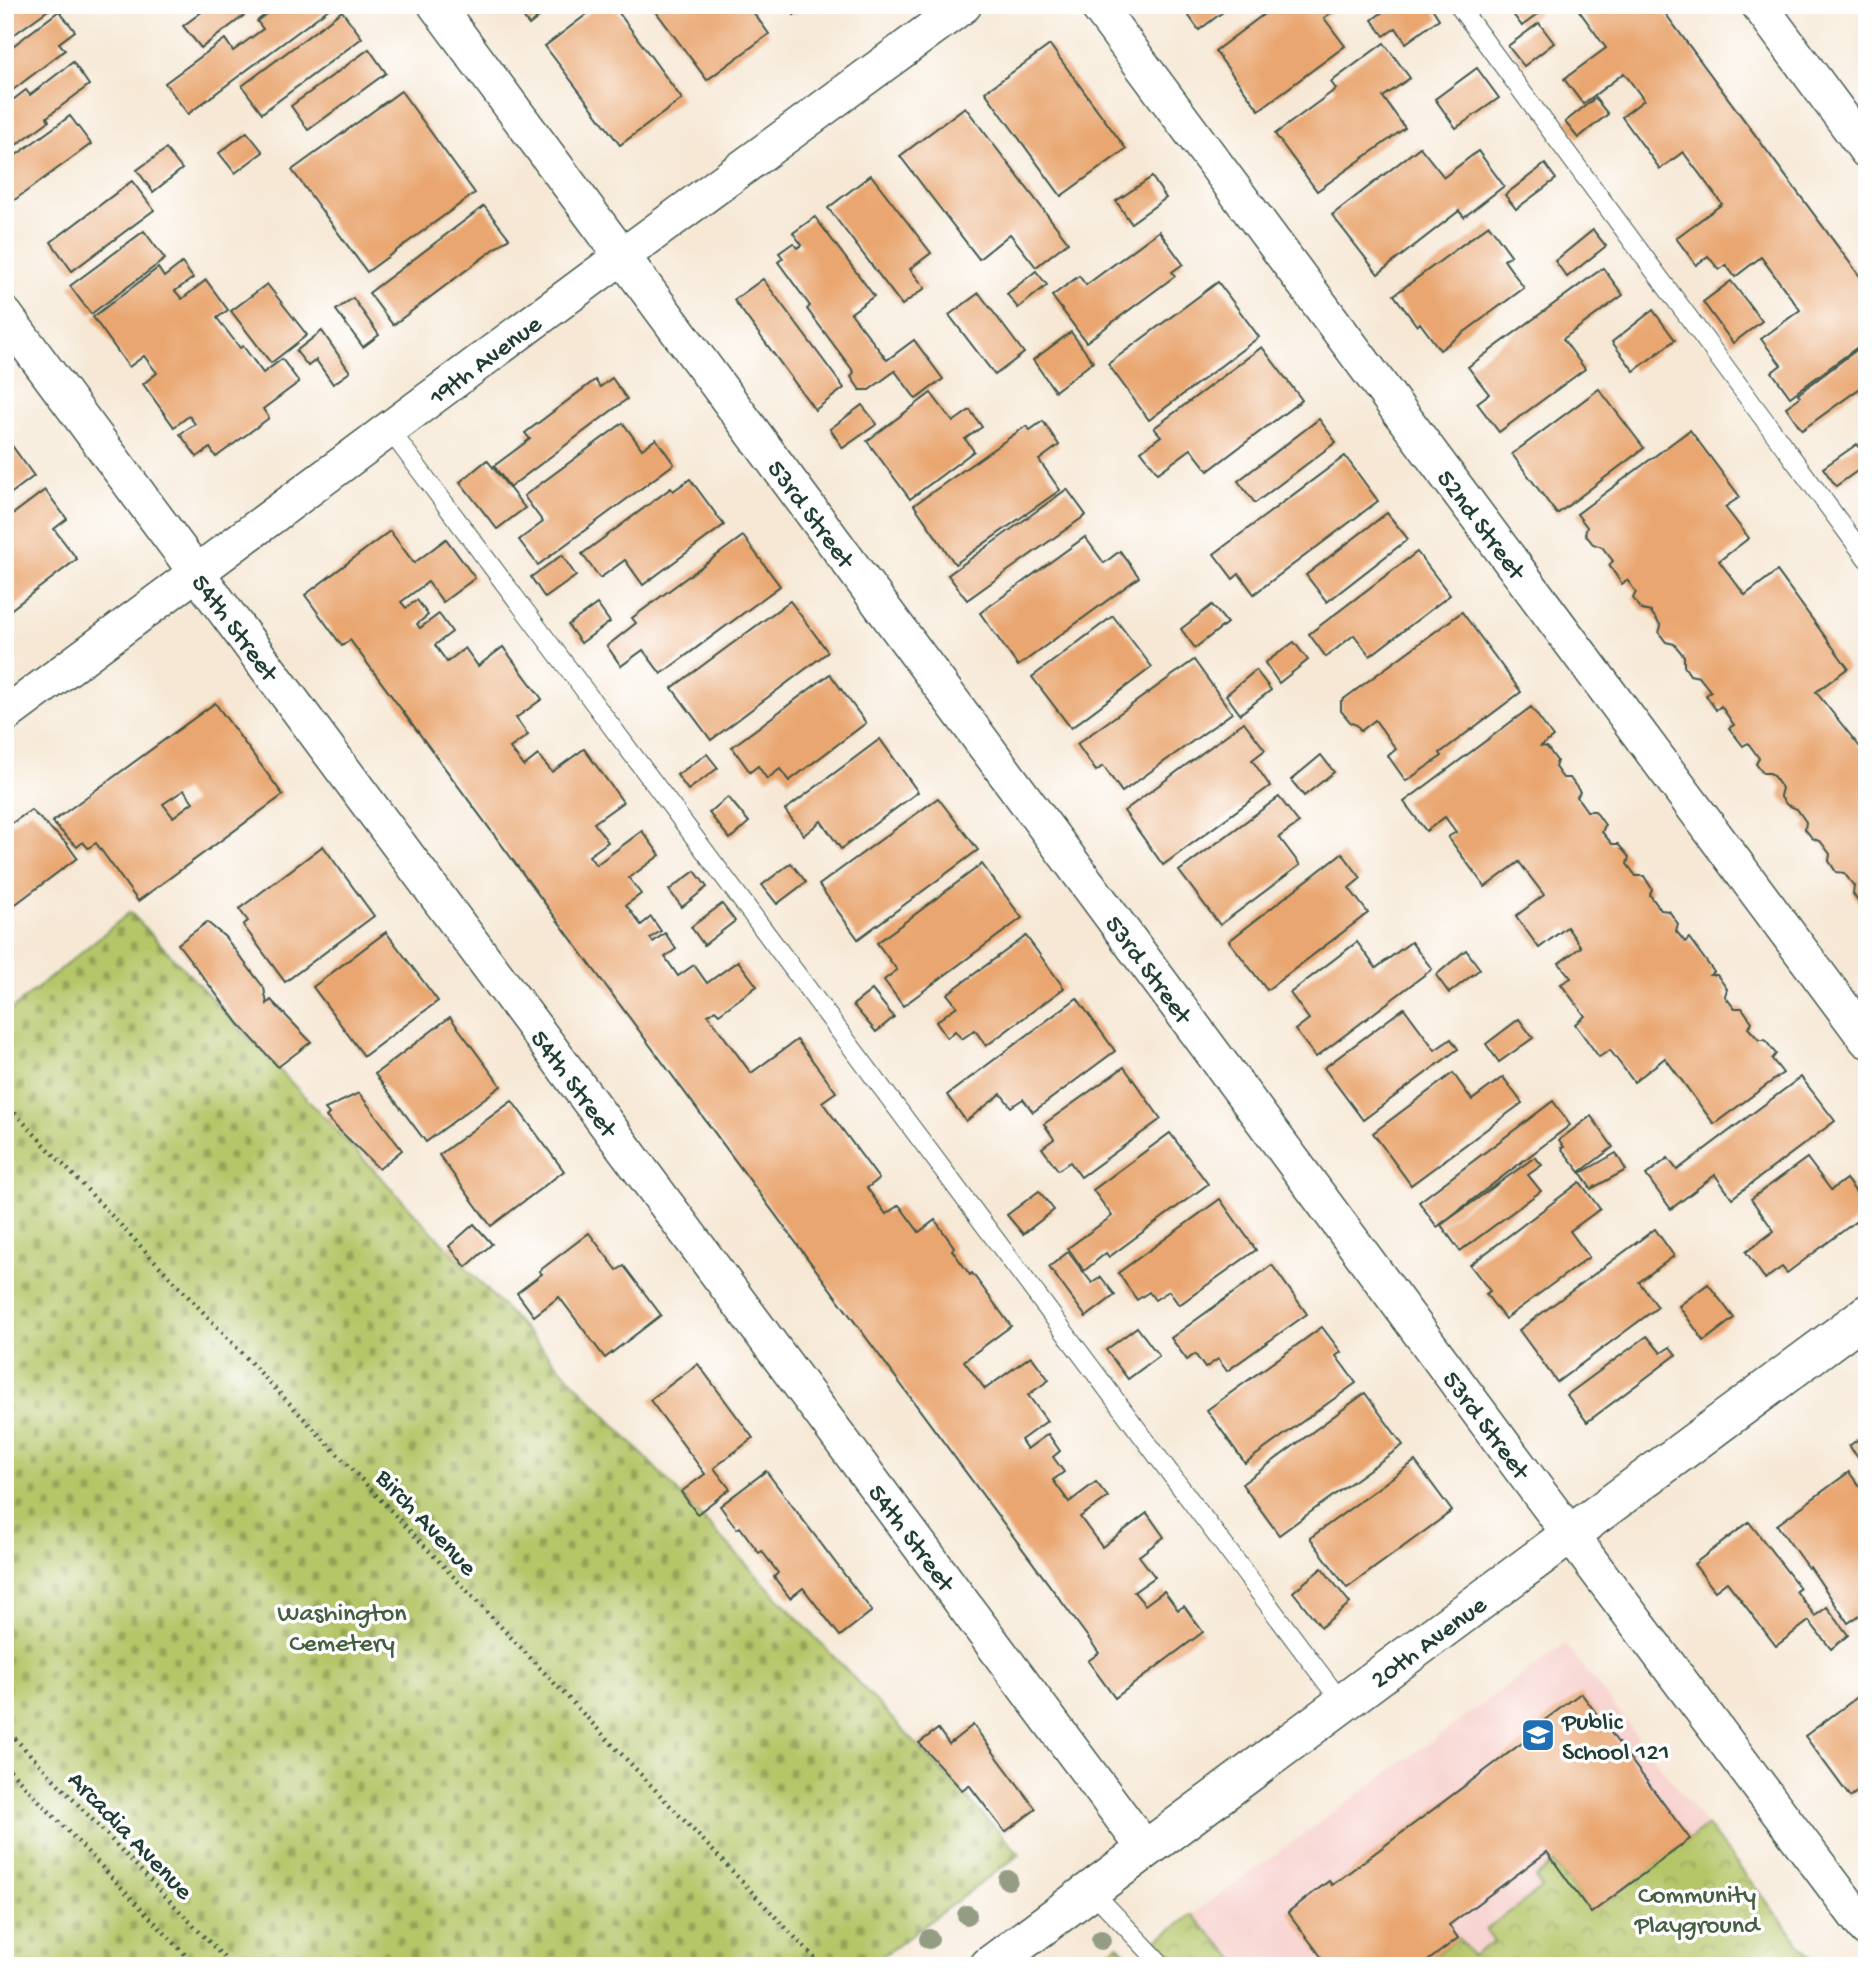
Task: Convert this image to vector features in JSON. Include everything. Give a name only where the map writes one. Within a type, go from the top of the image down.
[{"type":"street","name":"53rd Street","points":[[436,5],[1570,1534],[1867,1930]]},
{"type":"street","name":"19th Avenue","points":[[5,715],[621,256],[964,5]]},
{"type":"street","name":"52nd Street","points":[[1097,5],[1867,1040]]},
{"type":"street","points":[[1759,5],[1867,150]]},
{"type":"street","name":"54th Street","points":[[5,314],[1146,1850]]},
{"type":"street","name":"20th Avenue","points":[[989,1966],[1867,1314]]},
{"type":"lane","points":[[1458,5],[1867,558]]},
{"type":"lane","points":[[389,429],[1342,1703]]},
{"type":"lane","points":[[1091,1890],[1163,1966]]},
{"type":"path","name":"Birch Avenue","points":[[5,1103],[822,1966]]},
{"type":"path","name":"Arcadia Avenue","points":[[5,1728],[232,1966]]},
{"type":"path","points":[[5,1765],[196,1966]]},
{"type":"shaded area","name":"Public School 121","points":[[1565,1644],[1707,1826],[1591,1913],[1554,1863],[1543,1888],[1486,1930],[1494,1940],[1473,1956],[1458,1938],[1421,1966],[1242,1966],[1192,1915]]},
{"type":"green space","name":"Washington Cemetery","points":[[130,912],[1020,1854],[869,1966],[5,1966],[5,1015]]},
{"type":"green space","name":"Community Playground","points":[[1707,1826],[1817,1966],[1421,1966],[1458,1938],[1473,1956],[1494,1941],[1486,1930],[1542,1888],[1535,1878],[1554,1863],[1591,1912]]},
{"type":"green space","points":[[1192,1915],[1242,1966],[1183,1966],[1157,1940]]},
{"type":"green space","points":[[1118,1945],[1137,1966],[1090,1966]]},
{"type":"building","points":[[5,5],[55,5],[5,41]]},
{"type":"building","points":[[211,5],[258,5],[201,48],[183,26]]},
{"type":"building","points":[[278,5],[334,5],[188,114],[165,83],[225,39],[233,51],[263,29],[257,21]]},
{"type":"building","points":[[514,5],[554,5],[529,25]]},
{"type":"building","points":[[599,5],[613,5],[682,99],[620,145],[545,46]]},
{"type":"building","points":[[651,5],[748,5],[769,34],[707,80]]},
{"type":"building","points":[[787,5],[807,5],[794,15]]},
{"type":"building","points":[[1181,5],[1232,5],[1199,30]]},
{"type":"building","points":[[1276,5],[1341,5],[1324,18],[1345,46],[1259,110],[1215,51]]},
{"type":"building","points":[[1392,5],[1430,5],[1439,19],[1406,43],[1396,28],[1384,36],[1372,20]]},
{"type":"building","points":[[1506,5],[1550,5],[1522,26]]},
{"type":"building","points":[[1575,5],[1659,5],[1867,286],[1867,340],[1790,397],[1772,372],[1781,365],[1761,339],[1800,310],[1761,257],[1735,277],[1726,265],[1719,270],[1708,256],[1696,265],[1676,238],[1722,204],[1683,152],[1660,169],[1622,117],[1644,100],[1624,73],[1583,104],[1564,79],[1606,48]]},
{"type":"building","points":[[59,11],[75,31],[59,43],[65,50],[5,96],[5,52]]},
{"type":"building","points":[[342,11],[362,38],[262,113],[242,86]]},
{"type":"building","points":[[1539,23],[1554,43],[1524,66],[1508,46]]},
{"type":"building","points":[[1384,43],[1410,78],[1383,97],[1405,128],[1317,191],[1275,134],[1336,89],[1331,82]]},
{"type":"building","points":[[1050,45],[1126,149],[1061,196],[985,92]]},
{"type":"building","points":[[369,49],[386,73],[308,130],[291,106]]},
{"type":"building","points":[[73,62],[89,85],[47,117],[49,121],[5,153],[5,106],[26,90],[30,95]]},
{"type":"building","points":[[1477,68],[1499,98],[1456,128],[1435,99]]},
{"type":"building","points":[[401,91],[475,193],[367,272],[292,170]]},
{"type":"building","points":[[1595,98],[1608,114],[1578,138],[1565,122]]},
{"type":"building","points":[[965,107],[1068,242],[1036,267],[1010,234],[979,259],[900,156]]},
{"type":"building","points":[[70,116],[91,144],[9,204],[5,199],[5,163]]},
{"type":"building","points":[[247,132],[263,152],[235,173],[219,153]]},
{"type":"building","points":[[1420,147],[1444,177],[1478,151],[1504,186],[1464,217],[1459,211],[1378,274],[1332,215]]},
{"type":"building","points":[[166,149],[182,169],[153,192],[137,170]]},
{"type":"building","points":[[1545,164],[1556,179],[1516,209],[1505,195]]},
{"type":"building","points":[[871,175],[931,253],[910,269],[925,288],[902,305],[828,208]]},
{"type":"building","points":[[1152,177],[1166,198],[1131,223],[1116,201]]},
{"type":"building","points":[[132,181],[154,210],[72,271],[51,242]]},
{"type":"building","points":[[484,206],[509,238],[393,325],[369,293]]},
{"type":"building","points":[[815,217],[874,296],[851,313],[887,360],[914,340],[943,379],[916,399],[895,371],[869,390],[860,390],[851,377],[854,372],[807,309],[810,306],[778,262],[783,258],[779,253],[793,243],[797,248],[802,245],[793,233]]},
{"type":"building","points":[[1489,225],[1511,255],[1504,260],[1524,288],[1440,350],[1420,323],[1417,326],[1394,295]]},
{"type":"building","points":[[1593,230],[1606,246],[1567,277],[1555,261]]},
{"type":"building","points":[[144,231],[165,259],[91,314],[70,286]]},
{"type":"building","points":[[1159,231],[1183,264],[1172,272],[1175,276],[1086,342],[1052,296],[1079,276],[1086,285]]},
{"type":"building","points":[[182,263],[193,278],[175,291],[182,299],[206,280],[228,310],[217,318],[240,348],[243,346],[263,373],[282,359],[299,382],[263,409],[269,418],[216,457],[210,448],[197,457],[180,434],[195,424],[189,416],[174,427],[143,384],[157,373],[144,356],[129,367],[93,317],[158,268],[164,277]]},
{"type":"building","points":[[1603,268],[1623,295],[1563,339],[1585,369],[1499,432],[1477,403],[1489,394],[1468,367]]},
{"type":"building","points":[[1036,271],[1047,285],[1018,308],[1007,294]]},
{"type":"building","points":[[763,279],[844,388],[815,410],[734,300]]},
{"type":"building","points":[[1731,281],[1762,321],[1733,343],[1703,302]]},
{"type":"building","points":[[1218,282],[1259,337],[1149,420],[1108,364]]},
{"type":"building","points":[[267,284],[307,335],[271,363],[231,311]]},
{"type":"building","points":[[979,293],[1024,353],[995,375],[949,315]]},
{"type":"building","points":[[353,298],[379,335],[363,347],[336,310]]},
{"type":"building","points":[[1653,310],[1675,340],[1634,371],[1612,342]]},
{"type":"building","points":[[322,331],[350,372],[333,384],[316,360],[308,366],[296,351]]},
{"type":"building","points":[[1071,332],[1093,362],[1055,391],[1033,360]]},
{"type":"building","points":[[1867,342],[1867,400],[1859,389],[1802,430],[1786,407],[1800,397],[1798,394]]},
{"type":"building","points":[[1262,347],[1302,400],[1208,471],[1191,449],[1158,473],[1141,451],[1161,436],[1154,428]]},
{"type":"building","points":[[612,378],[627,399],[510,487],[494,466],[530,439],[525,433],[595,380],[600,387]]},
{"type":"building","points":[[1599,389],[1644,448],[1557,514],[1512,454]]},
{"type":"building","points":[[931,393],[953,422],[970,410],[982,427],[965,439],[974,451],[910,499],[867,441]]},
{"type":"building","points":[[862,405],[877,424],[843,448],[830,429]]},
{"type":"building","points":[[1319,419],[1336,442],[1255,503],[1238,481]]},
{"type":"building","points":[[1043,421],[1059,445],[1039,460],[1060,490],[955,564],[914,505],[1026,426],[1030,430]]},
{"type":"building","points":[[623,423],[642,449],[656,439],[674,464],[538,565],[519,540],[543,522],[524,496]]},
{"type":"building","points":[[1690,430],[1740,497],[1725,507],[1749,538],[1719,561],[1745,595],[1777,571],[1848,668],[1816,692],[1867,756],[1867,907],[1861,905],[1853,894],[1854,886],[1844,873],[1836,872],[1829,861],[1830,854],[1821,842],[1812,838],[1805,829],[1806,822],[1797,809],[1787,805],[1780,796],[1782,788],[1774,777],[1770,773],[1763,773],[1756,764],[1759,758],[1748,743],[1743,746],[1729,728],[1734,725],[1721,706],[1716,710],[1706,695],[1711,692],[1699,677],[1690,675],[1684,666],[1684,656],[1659,633],[1661,626],[1651,612],[1642,610],[1633,598],[1636,592],[1627,580],[1622,584],[1609,565],[1613,561],[1602,547],[1593,544],[1585,534],[1587,527],[1577,514]]},
{"type":"building","points":[[5,436],[34,476],[5,498]]},
{"type":"building","points":[[1857,444],[1867,456],[1867,464],[1836,486],[1823,468]]},
{"type":"building","points":[[1345,456],[1378,501],[1254,594],[1239,574],[1233,579],[1214,554]]},
{"type":"building","points":[[487,460],[525,508],[497,529],[460,482]]},
{"type":"building","points":[[690,479],[724,525],[643,585],[625,560],[600,578],[582,554],[671,488],[673,491]]},
{"type":"building","points":[[1067,489],[1086,515],[967,600],[948,575]]},
{"type":"building","points":[[45,490],[67,519],[54,529],[77,559],[5,614],[5,520]]},
{"type":"building","points":[[1387,513],[1408,539],[1327,602],[1306,575]]},
{"type":"building","points":[[390,531],[414,563],[446,539],[475,578],[443,602],[428,582],[401,602],[406,608],[417,600],[428,615],[417,624],[420,628],[439,614],[452,632],[435,645],[447,662],[465,648],[478,666],[503,647],[542,699],[516,718],[528,735],[510,748],[524,766],[538,755],[552,772],[584,749],[623,802],[594,823],[608,842],[589,856],[596,865],[642,831],[660,855],[629,878],[641,894],[626,905],[641,925],[651,917],[661,931],[650,938],[653,942],[665,933],[676,949],[665,957],[678,976],[694,965],[707,983],[738,961],[757,986],[719,1014],[715,1010],[708,1015],[751,1073],[797,1040],[836,1092],[822,1102],[879,1179],[867,1188],[886,1214],[899,1205],[919,1232],[935,1220],[954,1247],[952,1250],[1011,1326],[964,1361],[985,1389],[1031,1356],[1049,1380],[1028,1395],[1047,1421],[1021,1440],[1027,1449],[1048,1434],[1060,1451],[1053,1457],[1064,1472],[1053,1480],[1069,1502],[1096,1482],[1108,1497],[1080,1517],[1102,1547],[1147,1513],[1164,1537],[1139,1556],[1155,1577],[1134,1592],[1145,1605],[1164,1591],[1178,1610],[1184,1606],[1203,1632],[1115,1698],[1088,1661],[1099,1653],[1087,1636],[350,640],[342,646],[305,595]]},
{"type":"building","points":[[743,536],[780,586],[661,674],[643,650],[621,666],[607,646],[636,623],[632,618]]},
{"type":"building","points":[[1085,537],[1104,563],[1120,551],[1139,577],[1018,666],[980,613]]},
{"type":"building","points":[[1417,552],[1450,595],[1370,656],[1354,635],[1326,657],[1309,634]]},
{"type":"building","points":[[562,555],[576,576],[545,598],[531,577]]},
{"type":"building","points":[[790,601],[828,652],[711,740],[672,688]]},
{"type":"building","points":[[597,604],[610,622],[581,643],[568,625]]},
{"type":"building","points":[[1212,605],[1227,623],[1195,648],[1181,629]]},
{"type":"building","points":[[1462,612],[1521,692],[1440,753],[1442,756],[1406,781],[1388,756],[1396,749],[1375,720],[1361,731],[1341,711],[1341,701]]},
{"type":"building","points":[[1113,616],[1152,667],[1071,728],[1032,677]]},
{"type":"building","points":[[1294,642],[1308,660],[1279,683],[1265,663]]},
{"type":"building","points":[[1194,660],[1232,713],[1122,792],[1103,766],[1096,771],[1077,744]]},
{"type":"building","points":[[1256,670],[1271,690],[1240,714],[1226,695]]},
{"type":"building","points":[[830,674],[866,723],[789,781],[780,769],[767,779],[758,766],[750,772],[732,747]]},
{"type":"building","points":[[215,703],[283,795],[138,901],[96,843],[88,848],[83,842],[77,847],[52,822]],"holes":[[[184,790],[193,802],[173,817],[163,804]]]},
{"type":"building","points":[[1531,707],[1553,737],[1541,746],[1547,747],[1557,761],[1555,767],[1563,778],[1570,778],[1580,792],[1577,797],[1587,811],[1595,811],[1605,825],[1602,832],[1629,857],[1627,864],[1636,876],[1644,876],[1652,889],[1650,895],[1661,910],[1669,911],[1678,924],[1676,931],[1685,942],[1689,938],[1714,972],[1710,975],[1717,975],[1727,989],[1725,996],[1734,1008],[1742,1008],[1752,1022],[1748,1028],[1759,1040],[1765,1040],[1776,1054],[1772,1059],[1783,1073],[1714,1124],[1665,1058],[1634,1082],[1610,1050],[1599,1057],[1575,1024],[1585,1016],[1561,984],[1571,978],[1559,963],[1581,947],[1567,927],[1539,948],[1516,916],[1544,895],[1519,862],[1485,887],[1448,837],[1456,832],[1445,817],[1426,831],[1404,802]]},
{"type":"building","points":[[1244,722],[1265,750],[1252,760],[1270,786],[1163,865],[1124,811]]},
{"type":"building","points":[[880,739],[918,792],[841,849],[821,821],[804,835],[785,810]]},
{"type":"building","points":[[707,754],[718,768],[688,790],[677,775]]},
{"type":"building","points":[[1321,755],[1334,772],[1304,796],[1291,780]]},
{"type":"building","points":[[728,797],[749,822],[730,839],[709,813]]},
{"type":"building","points":[[1279,797],[1299,823],[1279,837],[1300,865],[1220,925],[1179,871]]},
{"type":"building","points":[[938,798],[978,850],[858,939],[819,885]]},
{"type":"building","points":[[31,810],[67,844],[77,858],[5,912],[5,828]]},
{"type":"building","points":[[323,846],[374,916],[285,982],[243,925],[248,921],[239,909]]},
{"type":"building","points":[[1342,853],[1361,878],[1349,888],[1368,913],[1267,990],[1229,941]]},
{"type":"building","points":[[791,863],[806,882],[777,904],[762,885]]},
{"type":"building","points":[[982,864],[1022,918],[903,1006],[884,980],[897,970],[877,943]]},
{"type":"building","points":[[695,871],[707,887],[682,907],[669,890]]},
{"type":"building","points":[[722,904],[735,921],[704,945],[691,927]]},
{"type":"building","points":[[207,922],[225,937],[264,988],[267,1004],[271,1000],[311,1042],[278,1067],[239,1024],[178,944]]},
{"type":"building","points":[[386,932],[438,1001],[364,1056],[313,987]]},
{"type":"building","points":[[1026,936],[1064,988],[986,1046],[975,1030],[962,1039],[955,1031],[947,1038],[936,1022],[957,1006],[947,994]]},
{"type":"building","points":[[1357,942],[1376,968],[1411,942],[1432,969],[1316,1057],[1295,1030],[1309,1019],[1290,993]]},
{"type":"building","points":[[1466,950],[1480,969],[1449,993],[1436,975]]},
{"type":"building","points":[[872,990],[894,1017],[876,1032],[853,1005]]},
{"type":"building","points":[[1077,998],[1115,1051],[1033,1112],[1023,1099],[1011,1107],[1001,1094],[966,1121],[947,1095]]},
{"type":"building","points":[[1404,1008],[1435,1050],[1451,1039],[1458,1049],[1363,1120],[1324,1068]]},
{"type":"building","points":[[450,1017],[501,1086],[426,1142],[375,1074]]},
{"type":"building","points":[[1519,1019],[1533,1038],[1499,1062],[1486,1044]]},
{"type":"building","points":[[1124,1067],[1161,1119],[1081,1177],[1070,1162],[1058,1170],[1042,1148],[1054,1139],[1044,1124]]},
{"type":"building","points":[[1453,1073],[1472,1100],[1503,1077],[1522,1103],[1411,1185],[1373,1133]]},
{"type":"building","points":[[1801,1077],[1835,1121],[1732,1198],[1715,1175],[1671,1209],[1646,1175],[1668,1158],[1677,1170]]},
{"type":"building","points":[[359,1093],[402,1150],[379,1169],[326,1117],[329,1114],[325,1109]]},
{"type":"building","points":[[512,1101],[564,1171],[491,1226],[439,1155]]},
{"type":"building","points":[[1553,1101],[1570,1125],[1437,1227],[1419,1202]]},
{"type":"building","points":[[1591,1116],[1613,1147],[1580,1172],[1561,1148],[1564,1147],[1559,1140]]},
{"type":"building","points":[[1170,1133],[1208,1184],[1109,1257],[1106,1253],[1084,1271],[1068,1248],[1112,1216],[1093,1190]]},
{"type":"building","points":[[1616,1153],[1626,1170],[1591,1189],[1581,1173]]},
{"type":"building","points":[[1535,1157],[1542,1165],[1528,1175],[1541,1191],[1460,1251],[1441,1225]]},
{"type":"building","points":[[1807,1158],[1831,1190],[1846,1179],[1867,1207],[1867,1213],[1787,1273],[1782,1267],[1765,1279],[1746,1252],[1774,1231],[1751,1199]]},
{"type":"building","points":[[1580,1182],[1600,1209],[1570,1231],[1589,1257],[1505,1319],[1486,1294],[1490,1291],[1470,1265]]},
{"type":"building","points":[[1039,1191],[1054,1210],[1023,1234],[1007,1215]]},
{"type":"building","points":[[1220,1199],[1256,1250],[1179,1305],[1169,1291],[1155,1300],[1149,1292],[1137,1300],[1118,1273]]},
{"type":"building","points":[[474,1224],[492,1244],[466,1267],[449,1246]]},
{"type":"building","points":[[1655,1229],[1674,1256],[1639,1282],[1658,1307],[1557,1382],[1519,1330]]},
{"type":"building","points":[[589,1233],[617,1270],[624,1266],[661,1315],[605,1358],[559,1297],[534,1316],[517,1293],[542,1274],[539,1271]]},
{"type":"building","points":[[1068,1252],[1092,1283],[1101,1277],[1115,1295],[1086,1317],[1049,1267]]},
{"type":"building","points":[[1272,1265],[1307,1314],[1227,1371],[1218,1359],[1205,1368],[1195,1354],[1187,1360],[1171,1338]]},
{"type":"building","points":[[1708,1284],[1734,1318],[1704,1341],[1679,1306]]},
{"type":"building","points":[[1137,1327],[1159,1356],[1128,1379],[1106,1350]]},
{"type":"building","points":[[1322,1327],[1341,1352],[1336,1356],[1356,1383],[1245,1463],[1207,1410]]},
{"type":"building","points":[[1647,1336],[1661,1353],[1670,1347],[1676,1355],[1587,1422],[1567,1395]]},
{"type":"building","points":[[698,1364],[753,1438],[714,1468],[730,1489],[697,1514],[681,1492],[705,1474],[650,1400]]},
{"type":"building","points":[[1365,1393],[1403,1445],[1279,1535],[1242,1484]]},
{"type":"building","points":[[1867,1433],[1867,1469],[1849,1446]]},
{"type":"building","points":[[1415,1461],[1452,1511],[1347,1588],[1310,1538]]},
{"type":"building","points":[[766,1471],[872,1611],[840,1636],[803,1588],[790,1598],[774,1577],[778,1573],[762,1551],[759,1553],[720,1506]]},
{"type":"building","points":[[1849,1472],[1867,1497],[1867,1610],[1848,1623],[1777,1525]]},
{"type":"building","points":[[1749,1522],[1800,1588],[1796,1591],[1815,1616],[1827,1607],[1848,1635],[1831,1649],[1809,1621],[1776,1646],[1727,1582],[1715,1591],[1694,1564]]},
{"type":"building","points":[[1322,1568],[1350,1603],[1321,1627],[1293,1592]]},
{"type":"building","points":[[1867,1690],[1867,1784],[1850,1797],[1805,1736]]},
{"type":"building","points":[[1581,1693],[1690,1839],[1591,1913],[1547,1852],[1449,1925],[1458,1938],[1421,1966],[1328,1966],[1288,1912],[1329,1881],[1332,1885],[1542,1728],[1538,1725]]},
{"type":"building","points":[[973,1725],[1036,1809],[1005,1832],[969,1785],[962,1790],[919,1743],[938,1729],[949,1744]]},
{"type":"place","name":"Public School 121","points":[[1538,1735]]}]
